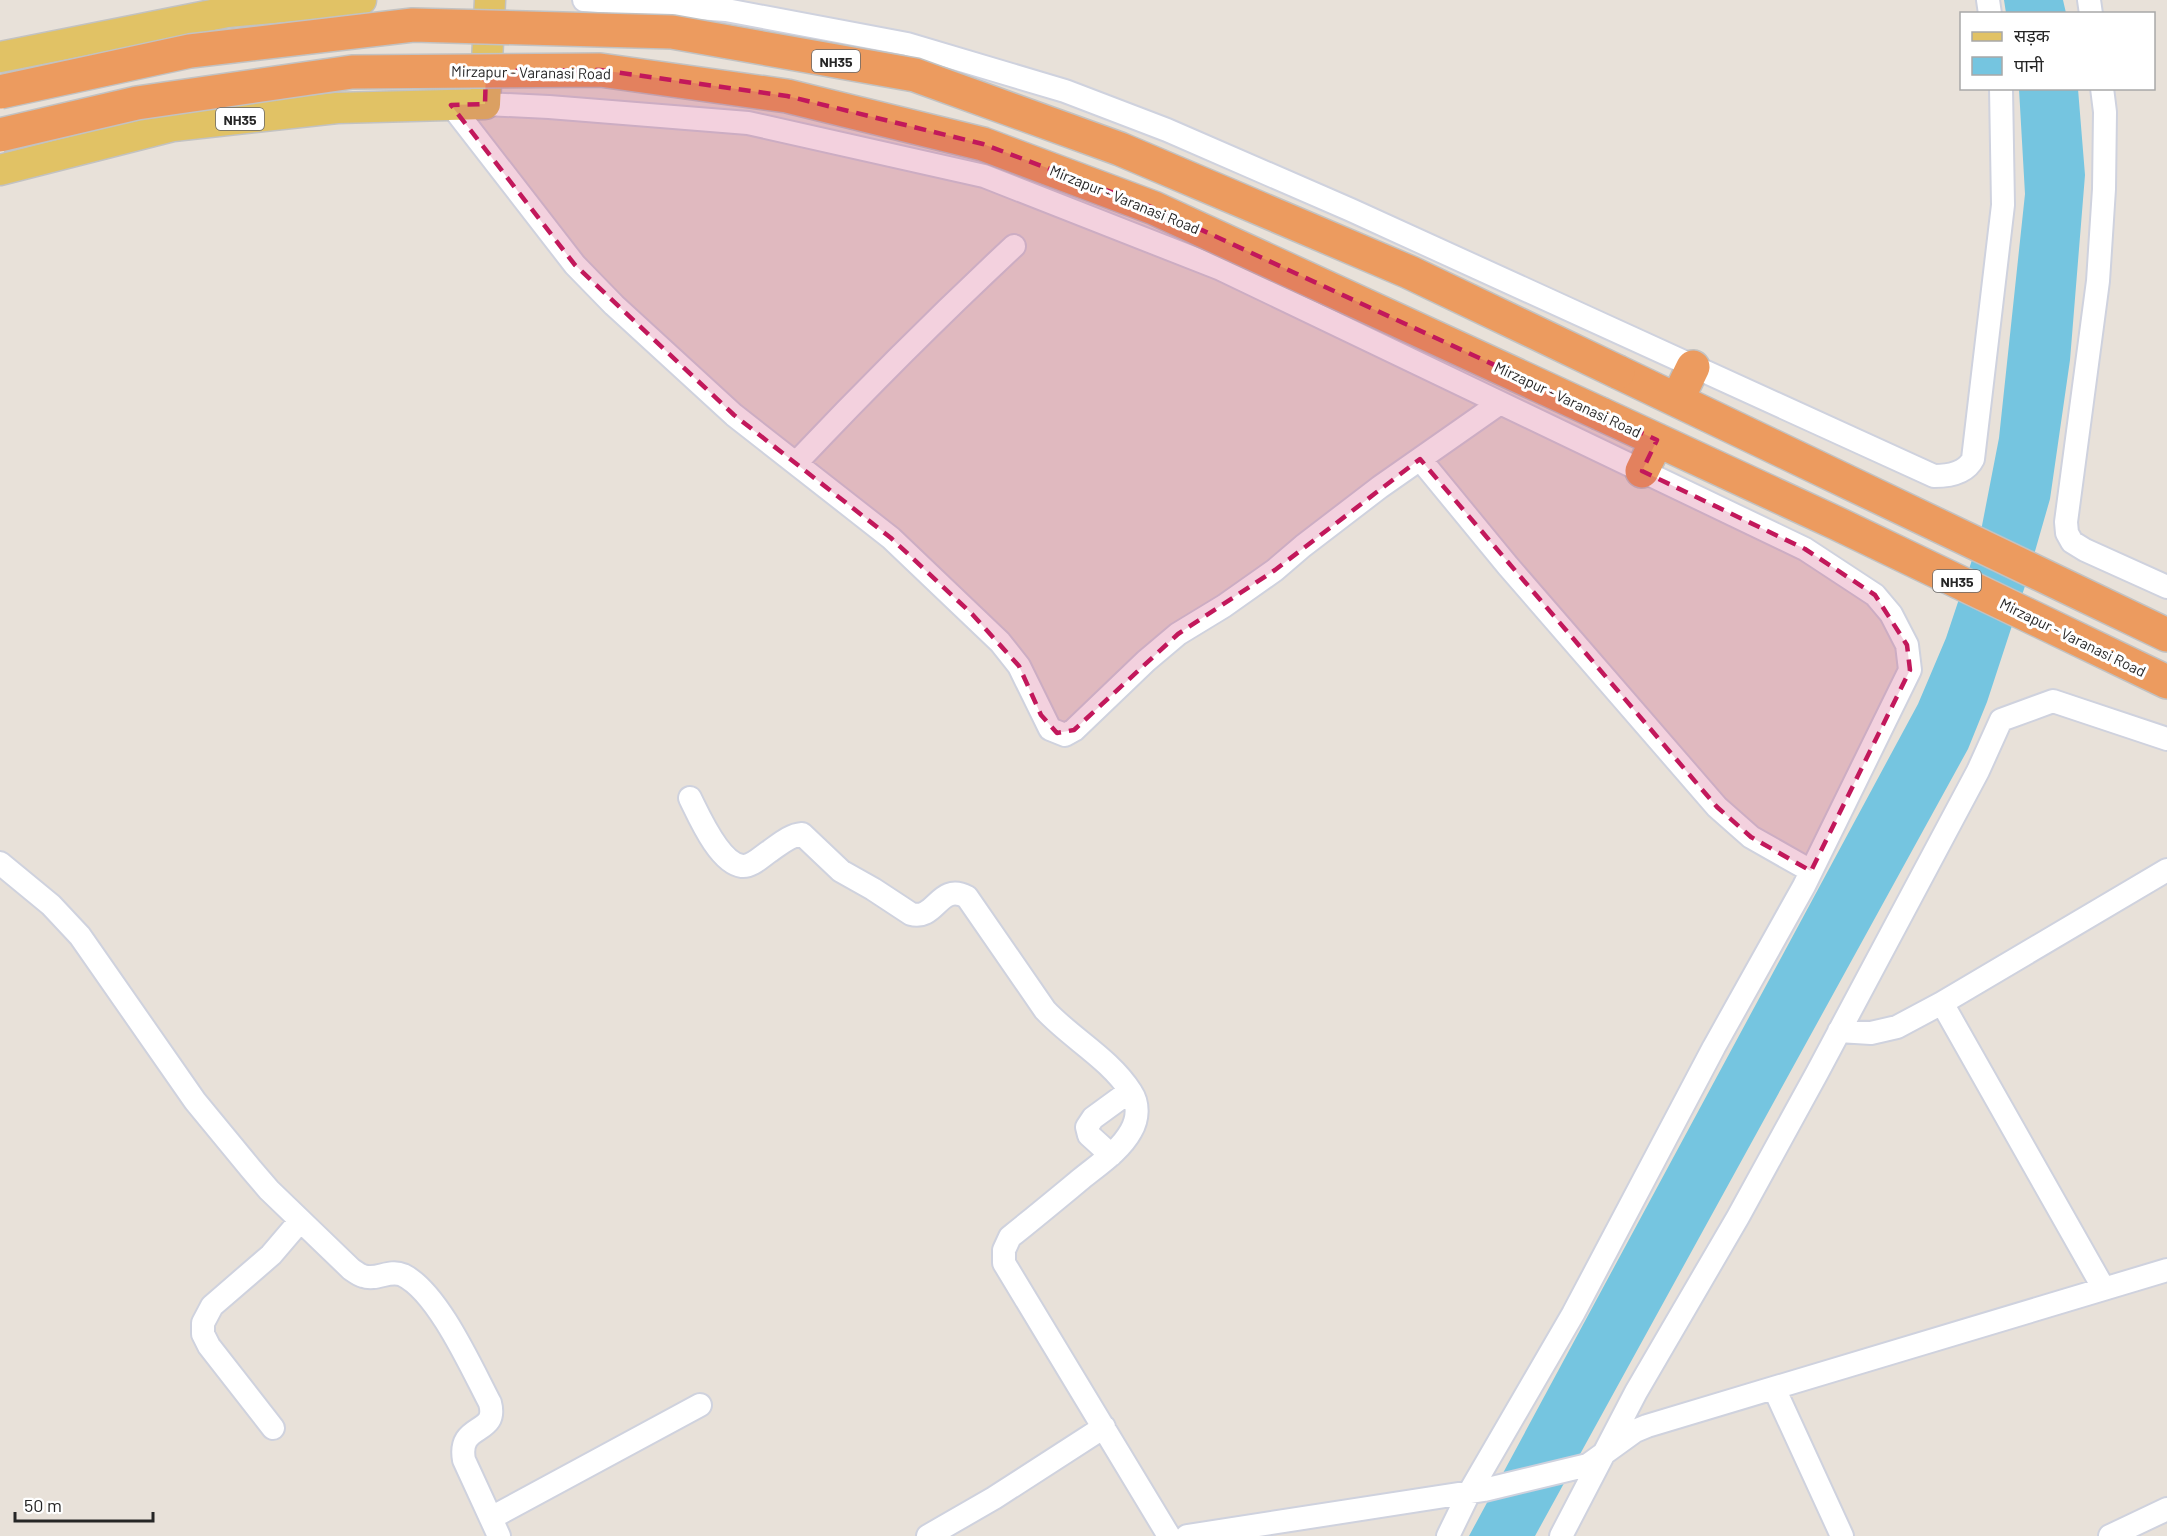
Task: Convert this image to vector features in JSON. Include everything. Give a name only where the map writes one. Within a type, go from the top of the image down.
[{"type":"highway","name":"NH35","points":[[0,92],[190,51],[413,25],[672,32],[915,75],[1120,149],[1409,272],[2167,634]]},
{"type":"highway","name":"Mirzapur - Varanasi Road","points":[[0,135],[137,103],[352,72],[600,70],[787,96],[983,144],[1154,208],[1747,482],[2167,682]]},
{"type":"highway","points":[[1677,400],[1693,367]]},
{"type":"highway","points":[[1642,471],[1657,440]]},
{"type":"main road","points":[[226,12],[257,0]]},
{"type":"main road","points":[[0,57],[226,12],[361,0]]},
{"type":"main road","points":[[485,104],[490,0]]},
{"type":"main road","name":"NH35","points":[[0,170],[173,126],[337,108],[485,104]]},
{"type":"street","points":[[584,0],[726,10],[907,44],[1065,91],[1167,130],[1351,210],[1934,476],[1955,473],[1969,467],[1973,459],[2003,205],[2001,90]]},
{"type":"street","points":[[2102,90],[2105,112],[2104,189],[2098,281],[2067,514],[2067,533],[2072,542],[2085,550],[2167,587]]},
{"type":"street","points":[[485,104],[748,123],[984,176],[1221,269],[1805,549],[1875,595],[1891,614],[1907,645],[1910,670],[1811,871],[1714,1047],[1477,1492],[1448,1536]]},
{"type":"street","points":[[451,105],[575,265],[696,382],[734,415],[891,538],[979,621],[1019,666],[1050,729],[1065,735],[1074,730],[1146,661],[1178,634],[1224,606],[1275,570],[1320,533],[1500,403]]},
{"type":"street","points":[[796,463],[918,336],[1014,246]]},
{"type":"street","points":[[1420,459],[1508,566],[1717,807],[1751,837],[1811,871]]},
{"type":"street","points":[[1561,1536],[1595,1461],[1738,1217],[1978,771],[2001,720],[2053,701],[2167,739]]},
{"type":"street","points":[[690,798],[707,831],[724,855],[735,864],[743,866],[751,864],[785,840],[802,834],[841,871],[911,914],[918,916],[925,913],[949,894],[958,892],[967,897],[1045,1010],[1059,1025],[1092,1050],[1114,1071],[1136,1100],[1137,1114],[1131,1131],[1111,1155],[1010,1237],[1004,1250],[1004,1263],[1169,1536]]},
{"type":"street","points":[[0,863],[51,905],[80,936],[195,1101],[269,1190],[351,1269],[363,1276],[375,1277],[392,1272],[404,1276],[436,1306],[485,1394],[493,1413],[490,1420],[464,1441],[462,1449],[464,1460],[495,1527],[700,1405]]},
{"type":"street","points":[[1839,1031],[1872,1033],[1897,1027],[1942,1003],[2167,870]]},
{"type":"street","points":[[1942,1003],[2104,1289]]},
{"type":"street","points":[[1111,1155],[1089,1135],[1087,1127],[1093,1118],[1130,1091]]},
{"type":"street","points":[[273,1428],[209,1346],[203,1334],[203,1323],[212,1306],[271,1255],[300,1221]]},
{"type":"street","points":[[1187,1536],[1477,1492],[1595,1461],[1635,1431],[1647,1426],[2104,1289],[2165,1275]]},
{"type":"street","points":[[1774,1388],[1842,1536]]},
{"type":"street","points":[[928,1536],[994,1498],[1104,1427]]},
{"type":"street","points":[[2110,1536],[2167,1509]]},
{"type":"highlighted area","points":[[600,70],[787,96],[983,144],[1154,208],[1657,440],[1642,471],[1805,549],[1875,595],[1907,645],[1910,670],[1811,871],[1751,837],[1717,807],[1420,459],[1275,570],[1178,634],[1074,730],[1057,733],[1041,715],[1019,666],[972,614],[891,538],[734,415],[575,265],[451,105],[485,104],[486,71]]},
{"type":"water","points":[[2004,0],[2063,0],[2066,12],[2006,12]]},
{"type":"water","points":[[2019,90],[2078,90],[2085,175],[2070,360],[2050,499],[2025,586],[1987,702],[1968,749],[1535,1536],[1469,1536],[1918,704],[1946,638],[1980,536],[1999,438],[2025,194]]}]
